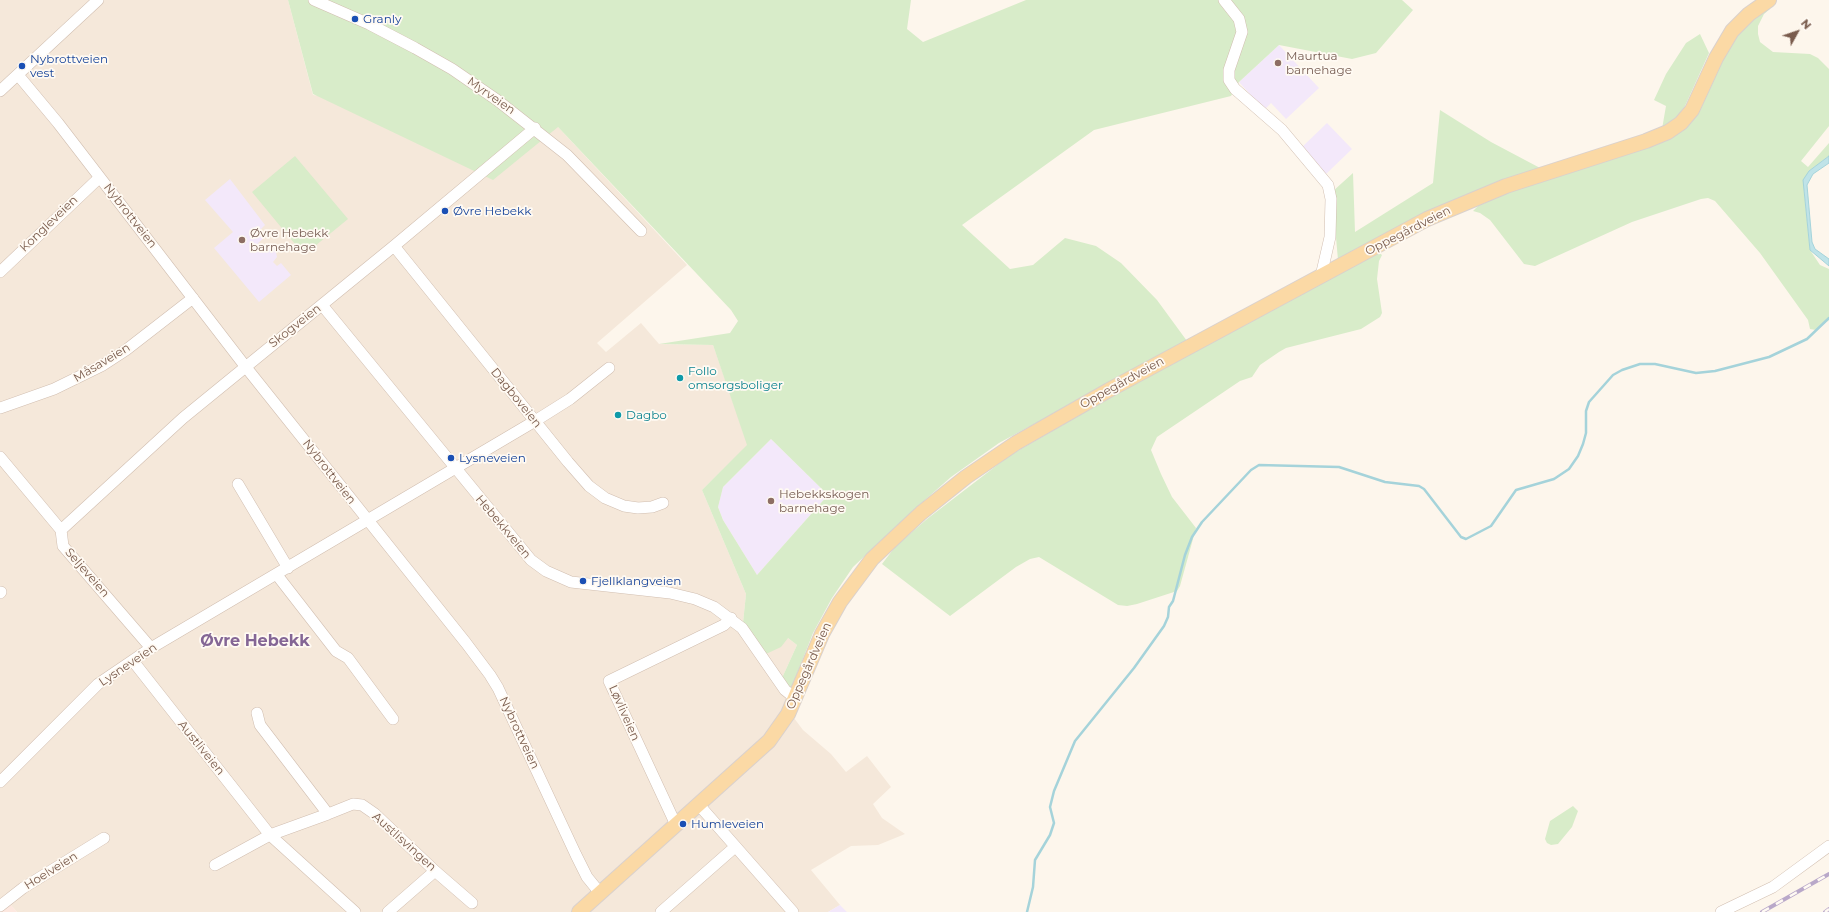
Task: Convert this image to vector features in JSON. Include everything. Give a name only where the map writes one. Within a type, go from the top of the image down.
[{"type":"main road","name":"Oppegårdveien","points":[[579,912],[769,741],[785,721],[822,634],[840,602],[872,559],[922,513],[985,463],[1016,442],[1109,390],[1389,238],[1467,202],[1506,186],[1646,141],[1668,132],[1681,123],[1692,110],[1716,58],[1732,31],[1749,14],[1769,0]]},
{"type":"street","points":[[0,91],[98,0]]},
{"type":"street","name":"Myrveien","points":[[314,0],[379,29],[433,58],[497,100],[535,128],[567,155],[641,231]]},
{"type":"street","points":[[1224,0],[1239,19],[1242,32],[1229,70],[1229,80],[1235,89],[1282,130],[1328,186],[1331,199],[1330,237],[1321,276]]},
{"type":"street","name":"Nybrottveien","points":[[18,75],[58,123],[245,366],[466,643],[498,688],[576,855],[587,877],[600,893]]},
{"type":"street","name":"Skogveien","points":[[61,530],[183,418],[394,246],[535,128]]},
{"type":"street","name":"Kongleveien","points":[[0,272],[99,178]]},
{"type":"street","name":"Dagboveien","points":[[394,246],[534,421],[589,486],[605,498],[624,506],[638,508],[652,507],[663,503]]},
{"type":"street","name":"Måsaveien","points":[[0,408],[54,389],[103,365],[126,350],[193,298]]},
{"type":"street","name":"Hebekkveien","points":[[322,305],[525,554],[546,571],[564,580],[578,583],[660,592],[687,597],[708,604],[731,618],[746,632],[785,690],[795,698]]},
{"type":"street","name":"Lysneveien","points":[[0,782],[98,684],[133,660],[570,399],[609,368]]},
{"type":"street","name":"Seljeveien","points":[[0,457],[61,530],[63,546],[151,648]]},
{"type":"street","points":[[238,484],[288,568]]},
{"type":"street","points":[[277,574],[336,651],[348,658],[393,719]]},
{"type":"street","name":"Løvliveien","points":[[676,825],[608,681],[718,628],[731,618]]},
{"type":"street","name":"Austliveien","points":[[133,660],[270,835],[355,912]]},
{"type":"street","points":[[258,713],[260,725],[328,814]]},
{"type":"street","name":"Austlisvingen","points":[[270,835],[353,804],[362,805],[375,814],[435,871],[472,902]]},
{"type":"street","points":[[699,805],[793,912]]},
{"type":"street","points":[[215,865],[270,835]]},
{"type":"street","name":"Hoelveien","points":[[0,906],[23,888],[104,838]]},
{"type":"street","points":[[1721,912],[1773,887],[1829,846]]},
{"type":"street","points":[[661,912],[735,847]]},
{"type":"street","points":[[388,912],[435,871]]},
{"type":"shaded area","points":[[0,0],[288,0],[313,95],[558,127],[687,265],[597,343],[606,352],[641,323],[659,344],[713,345],[748,445],[702,490],[746,594],[743,623],[788,638],[797,645],[782,678],[791,689],[794,718],[803,730],[831,754],[846,772],[867,756],[891,787],[873,804],[882,818],[905,834],[878,845],[851,846],[811,870],[840,905],[828,912],[17,912],[9,903],[0,901]]},
{"type":"shaded area","name":"Maurtua barnehage","points":[[1279,45],[1319,88],[1286,119],[1271,103],[1264,110],[1239,82]]},
{"type":"shaded area","points":[[1327,123],[1352,149],[1325,175],[1300,149]]},
{"type":"shaded area","name":"Øvre Hebekk barnehage","points":[[230,179],[265,225],[259,231],[264,238],[258,243],[264,251],[271,246],[276,252],[277,257],[273,262],[277,266],[281,263],[291,275],[259,302],[214,248],[233,232],[205,200]]},
{"type":"shaded area","name":"Hebekkskogen barnehage","points":[[771,439],[828,495],[757,575],[723,520],[718,507],[723,487]]},
{"type":"shaded area","points":[[9,903],[17,912],[0,912],[0,910]]},
{"type":"shaded area","points":[[840,905],[847,912],[828,912]]},
{"type":"green space","points":[[288,0],[911,0],[907,29],[923,42],[1026,0],[1402,0],[1413,10],[1376,53],[1352,59],[1279,45],[1239,82],[1231,96],[1094,130],[962,225],[1010,269],[1033,265],[1065,238],[1096,246],[1121,263],[1157,300],[1187,341],[999,443],[951,477],[853,567],[832,598],[813,633],[791,689],[782,678],[797,645],[788,638],[781,647],[766,654],[743,623],[746,594],[702,490],[747,445],[713,345],[659,344],[730,333],[738,321],[731,310],[558,127],[493,180],[313,94]],"holes":[[[771,439],[828,495],[757,575],[723,520],[718,507],[723,487]]]},
{"type":"green space","points":[[1768,8],[1770,9],[1764,14],[1758,26],[1760,42],[1773,52],[1810,54],[1818,58],[1829,69],[1829,126],[1801,161],[1808,167],[1829,143],[1829,156],[1809,171],[1804,190],[1810,250],[1820,265],[1829,269],[1829,320],[1816,330],[1810,329],[1808,320],[1760,253],[1715,201],[1708,198],[1632,222],[1535,266],[1524,264],[1490,220],[1480,213],[1473,211],[1479,205],[1485,203],[1486,197],[1660,141],[1714,71],[1744,25]]},
{"type":"green space","points":[[1700,34],[1709,53],[1685,106],[1675,120],[1662,129],[1666,106],[1654,100],[1666,74],[1686,43]]},
{"type":"green space","points":[[1440,110],[1491,142],[1542,169],[1338,260],[1332,192],[1353,173],[1355,232],[1433,183]]},
{"type":"green space","points":[[295,156],[348,219],[304,255],[252,192]]},
{"type":"green space","points":[[1377,251],[1382,255],[1379,261],[1377,279],[1382,313],[1380,317],[1361,329],[1286,348],[1260,365],[1252,377],[1240,381],[1157,437],[1151,450],[1161,474],[1172,497],[1196,528],[1180,586],[1177,591],[1137,604],[1127,606],[1118,605],[1039,557],[1030,559],[1016,567],[950,616],[882,564],[895,547],[927,519],[1009,456],[1137,382],[1351,268]]},
{"type":"green space","points":[[1573,806],[1578,811],[1572,827],[1558,844],[1551,845],[1547,843],[1545,839],[1550,821]]},
{"type":"water","points":[[1829,156],[1829,163],[1813,174],[1807,185],[1812,242],[1815,249],[1829,259],[1829,266],[1810,250],[1803,180],[1809,171]]},
{"type":"waterway","points":[[1027,912],[1033,887],[1035,860],[1050,835],[1054,823],[1050,807],[1054,791],[1075,741],[1134,668],[1164,626],[1168,617],[1169,607],[1173,601],[1185,555],[1192,537],[1202,522],[1251,470],[1259,465],[1339,467],[1385,482],[1419,486],[1424,489],[1461,537],[1466,539],[1491,526],[1516,490],[1554,479],[1569,469],[1578,456],[1583,444],[1586,433],[1586,411],[1589,402],[1613,375],[1622,370],[1640,364],[1655,364],[1696,373],[1715,371],[1769,357],[1807,339],[1829,318]]},
{"type":"railway","points":[[1762,912],[1829,874]]},
{"type":"railway","points":[[1825,912],[1829,909]]},
{"type":"place","name":"Granly","points":[[355,19]]},
{"type":"place","name":"Maurtua barnehage","points":[[1278,63]]},
{"type":"place","name":"Nybrottveien vest","points":[[22,66]]},
{"type":"place","name":"Øvre Hebekk","points":[[445,211]]},
{"type":"place","name":"Øvre Hebekk barnehage","points":[[242,240]]},
{"type":"place","name":"Follo omsorgsboliger","points":[[680,378]]},
{"type":"place","name":"Dagbo","points":[[618,415]]},
{"type":"place","name":"Lysneveien","points":[[451,458]]},
{"type":"place","name":"Hebekkskogen barnehage","points":[[771,501]]},
{"type":"place","name":"Fjellklangveien","points":[[583,581]]},
{"type":"place","name":"Humleveien","points":[[683,824]]},
{"type":"district","name":"Øvre Hebekk","points":[[255,641]]}]
